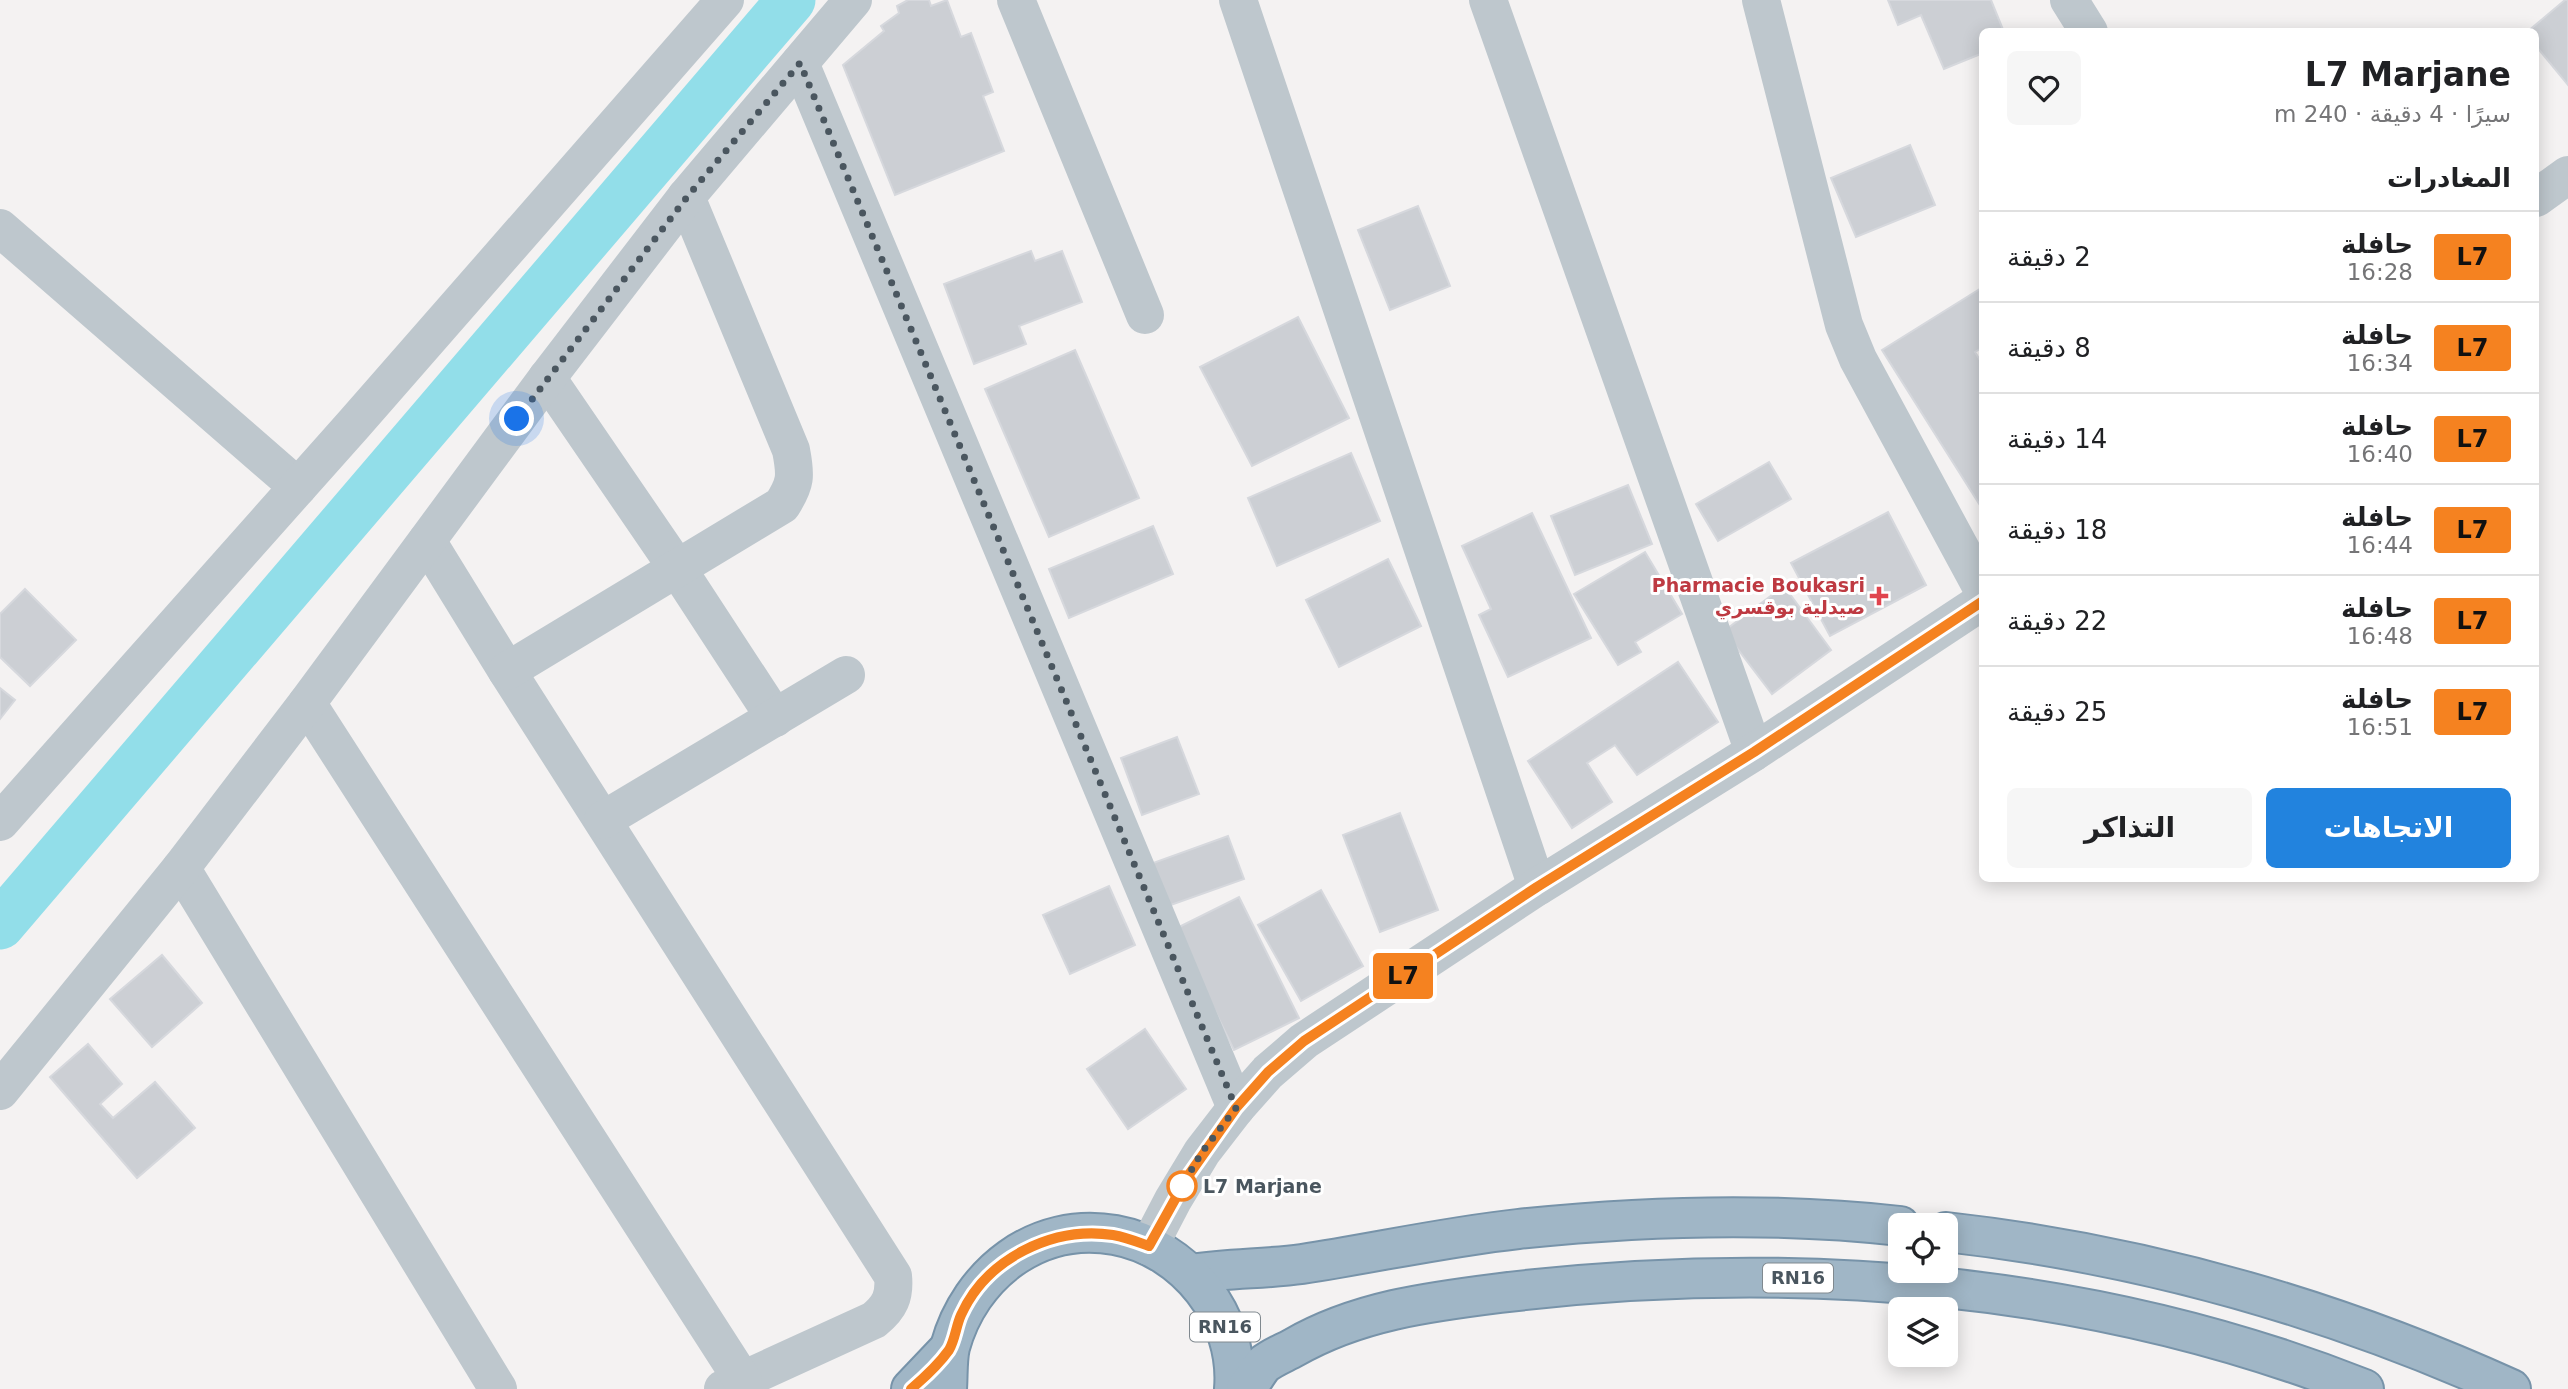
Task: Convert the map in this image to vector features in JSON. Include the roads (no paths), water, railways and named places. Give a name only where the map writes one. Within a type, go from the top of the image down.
[{"type":"highway","points":[[1191,1274],[1224,1269],[1270,1269],[1425,1241],[1518,1229],[1611,1222],[1705,1219],[1888,1225]]},
{"type":"highway","name":"RN16","points":[[947,1389],[949,1349],[961,1314],[981,1283],[1009,1259],[1041,1241],[1077,1233],[1114,1235],[1149,1246],[1191,1274],[1214,1302],[1228,1336],[1235,1372],[1234,1389]]},
{"type":"highway","points":[[1958,1233],[2081,1251],[2173,1271],[2264,1296],[2355,1325],[2443,1358],[2511,1389]]},
{"type":"highway","name":"RN16","points":[[1246,1389],[1264,1365],[1312,1337],[1362,1317],[1415,1303],[1586,1283],[1757,1277],[1928,1285],[2028,1298],[2127,1316],[2225,1341],[2364,1389]]},
{"type":"highway","name":"RN16","points":[[911,1389],[949,1349]]},
{"type":"street","points":[[0,822],[725,0]]},
{"type":"street","points":[[0,1091],[181,868],[307,703],[547,378],[687,197],[853,0]]},
{"type":"street","points":[[1016,0],[1145,315]]},
{"type":"street","points":[[1238,0],[1537,887]]},
{"type":"street","points":[[1488,0],[1754,752]]},
{"type":"street","points":[[1761,0],[1844,325],[1858,359],[1979,583]]},
{"type":"street","points":[[2069,0],[2086,28]]},
{"type":"street","points":[[800,63],[1236,1108]]},
{"type":"street","points":[[2539,196],[2568,175]]},
{"type":"street","points":[[507,671],[782,505],[793,488],[795,472],[791,450],[687,197]]},
{"type":"street","points":[[0,228],[298,487]]},
{"type":"street","points":[[547,378],[677,568],[775,718]]},
{"type":"street","points":[[307,703],[733,1385],[874,1320],[884,1312],[894,1289],[893,1276],[427,541]]},
{"type":"street","points":[[1149,1246],[1202,1152],[1268,1072],[1304,1041],[1537,887],[1754,752],[1979,604]]},
{"type":"street","points":[[603,820],[846,675]]},
{"type":"street","points":[[181,868],[498,1389]]},
{"type":"waterway","points":[[0,925],[791,0]]},
{"type":"place","name":"Pharmacie Boukasri صيدلية بوقسري","points":[[1879,596]]},
{"type":"place","name":"L7 Marjane","points":[[1182,1186]]}]
